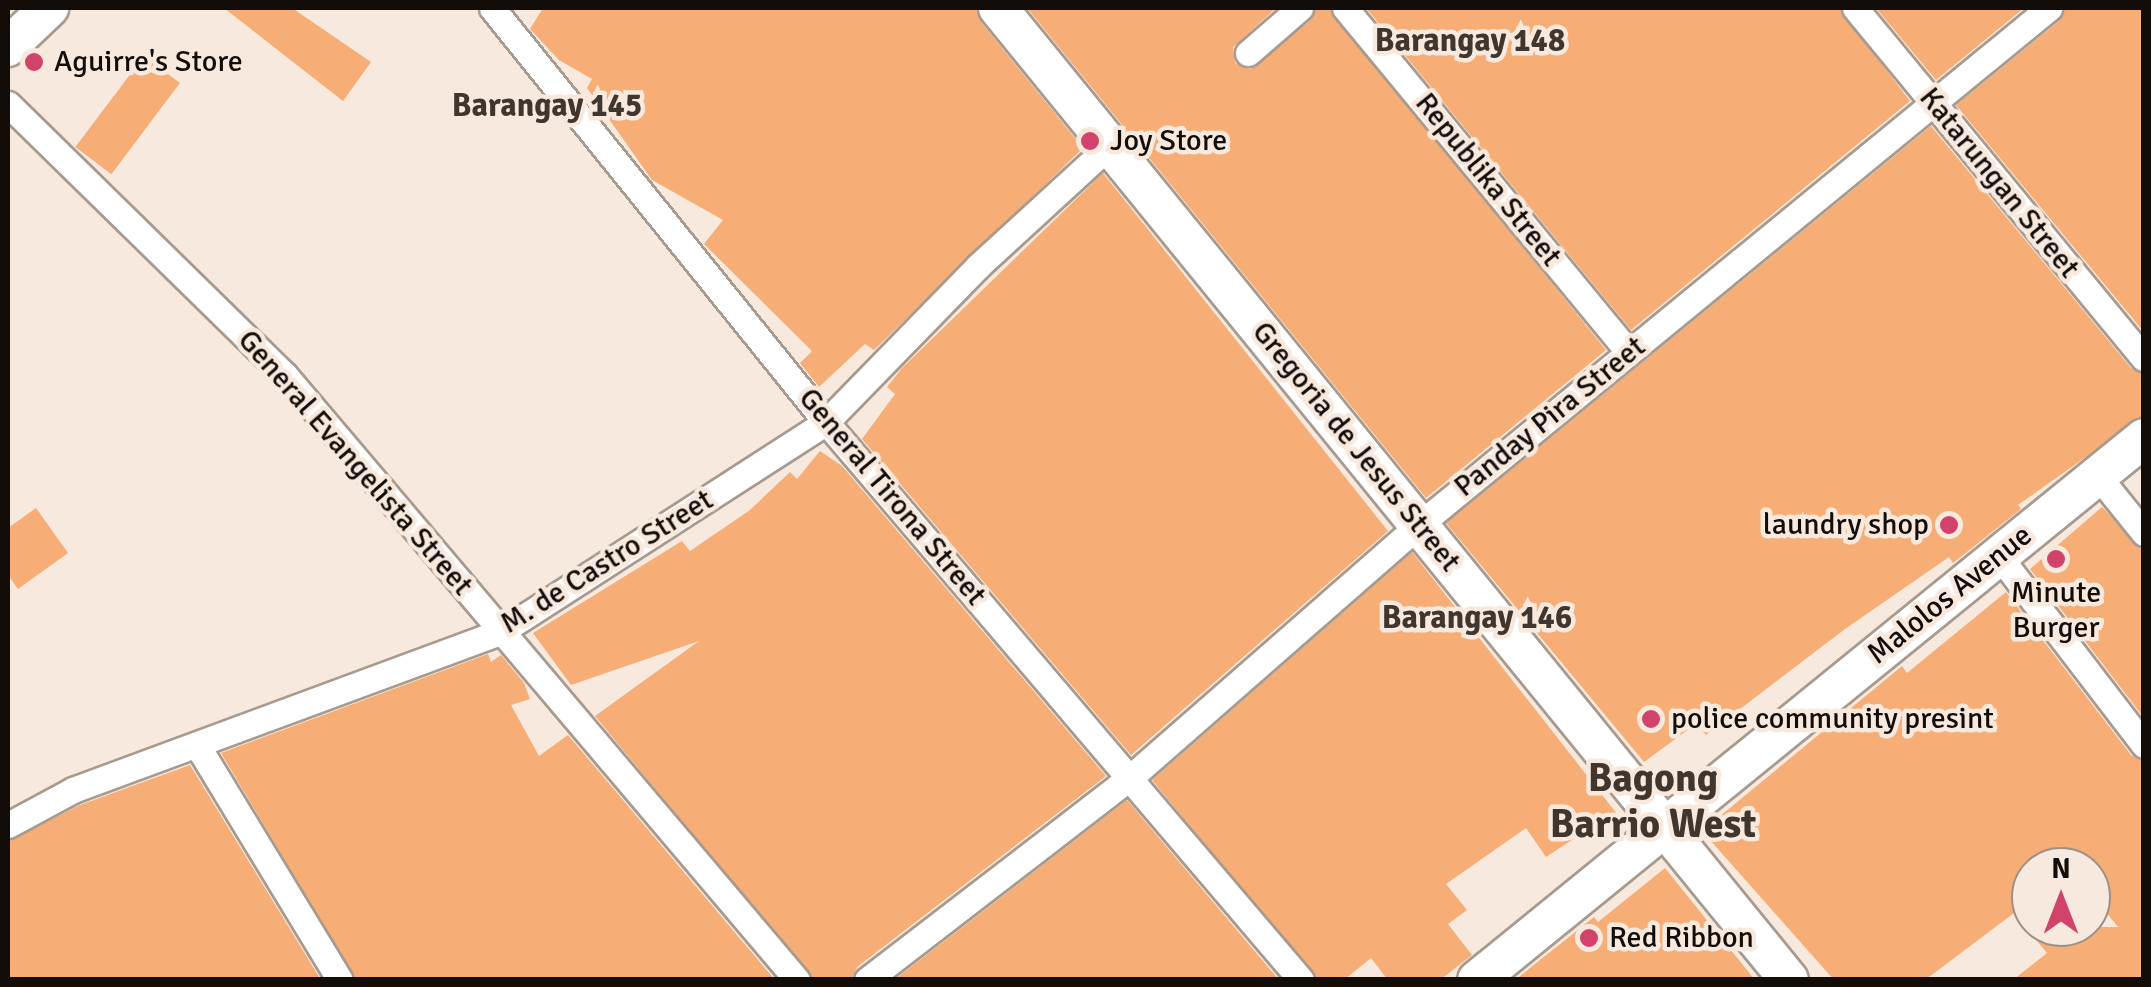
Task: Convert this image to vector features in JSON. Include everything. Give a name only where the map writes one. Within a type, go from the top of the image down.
[{"type":"street","points":[[8,47],[48,8]]},
{"type":"street","name":"General Tirona Street","points":[[492,8],[826,422],[1132,776],[1302,980]]},
{"type":"street","name":"Gregoria de Jesus Street","points":[[998,8],[1789,980]]},
{"type":"street","points":[[1248,54],[1300,8]]},
{"type":"street","name":"Republika Street","points":[[1345,8],[1629,352]]},
{"type":"street","name":"Katarungan Street","points":[[1855,8],[2144,358]]},
{"type":"street","name":"Panday Pira Street","points":[[868,980],[1132,776],[1420,524],[2049,8]]},
{"type":"street","name":"General Evangelista Street","points":[[8,104],[284,374],[797,980]]},
{"type":"street","name":"M. de Castro Street","points":[[8,825],[73,790],[502,631],[826,422],[978,266],[1110,145]]},
{"type":"street","name":"Malolos Avenue","points":[[1477,980],[2144,438]]},
{"type":"street","points":[[2098,476],[2144,533]]},
{"type":"street","points":[[1999,556],[2144,745]]},
{"type":"street","points":[[197,745],[340,980]]},
{"type":"building","points":[[224,8],[292,8],[371,62],[343,101]]},
{"type":"building","points":[[543,8],[976,8],[981,22],[1083,148],[874,350],[865,344],[819,387],[800,363],[812,351],[704,244],[723,220],[652,180],[587,88],[592,79],[559,60],[530,29]]},
{"type":"building","points":[[1027,8],[1276,8],[1233,47],[1235,63],[1250,69],[1311,20],[1316,8],[1329,8],[1606,350],[1426,498]]},
{"type":"building","points":[[1366,8],[1839,8],[1910,101],[1631,330]]},
{"type":"building","points":[[1876,8],[2024,8],[1936,80]]},
{"type":"building","points":[[2065,8],[2144,8],[2144,332],[1956,105],[2059,21]]},
{"type":"building","points":[[144,56],[180,83],[111,174],[75,147]]},
{"type":"building","points":[[1931,126],[2131,368],[2144,374],[2144,416],[2018,505],[2021,509],[1953,563],[1949,557],[1845,629],[1706,735],[1697,723],[1644,762],[1446,523]]},
{"type":"building","points":[[1103,173],[1388,531],[1131,755],[862,439],[895,394],[887,387],[902,368]]},
{"type":"building","points":[[820,451],[842,466],[1106,776],[857,967],[851,980],[813,980],[595,716],[699,641],[571,685],[533,633],[682,541],[690,551],[750,510],[790,472],[797,479]]},
{"type":"building","points":[[2102,507],[2144,549],[2144,718],[2030,569]]},
{"type":"building","points":[[36,508],[68,553],[18,589],[8,575],[8,528]]},
{"type":"building","points":[[1412,552],[1621,819],[1594,839],[1587,830],[1546,857],[1526,828],[1446,884],[1467,910],[1448,924],[1472,955],[1440,980],[1388,980],[1371,958],[1344,980],[1317,980],[1152,780]]},
{"type":"building","points":[[2006,592],[2131,755],[2144,761],[2144,980],[2013,980],[2047,953],[2042,947],[2111,947],[2111,927],[2118,927],[2111,918],[2111,847],[2011,847],[2011,915],[1925,980],[1834,980],[1702,831],[1902,666],[1907,673]]},
{"type":"building","points":[[488,654],[491,662],[501,655],[524,683],[530,699],[511,705],[539,756],[568,735],[775,980],[356,980],[221,753]]},
{"type":"building","points":[[190,765],[321,980],[8,980],[8,841],[80,805]]},
{"type":"building","points":[[1127,800],[1279,980],[894,980]]},
{"type":"building","points":[[1665,868],[1755,980],[1515,980],[1594,917],[1598,922]]},
{"type":"place","name":"Aguirre's Store","points":[[34,62]]},
{"type":"place","name":"Joy Store","points":[[1090,141]]},
{"type":"place","name":"laundry shop","points":[[1949,525]]},
{"type":"place","name":"Minute Burger","points":[[2056,559]]},
{"type":"place","name":"police community presint","points":[[1651,719]]},
{"type":"place","name":"Red Ribbon","points":[[1589,938]]},
{"type":"district","name":"Barangay 148","points":[[1470,41]]},
{"type":"district","name":"Barangay 145","points":[[547,106]]},
{"type":"district","name":"Barangay 146","points":[[1477,618]]},
{"type":"district","name":"Bagong Barrio West","points":[[1653,801]]}]
